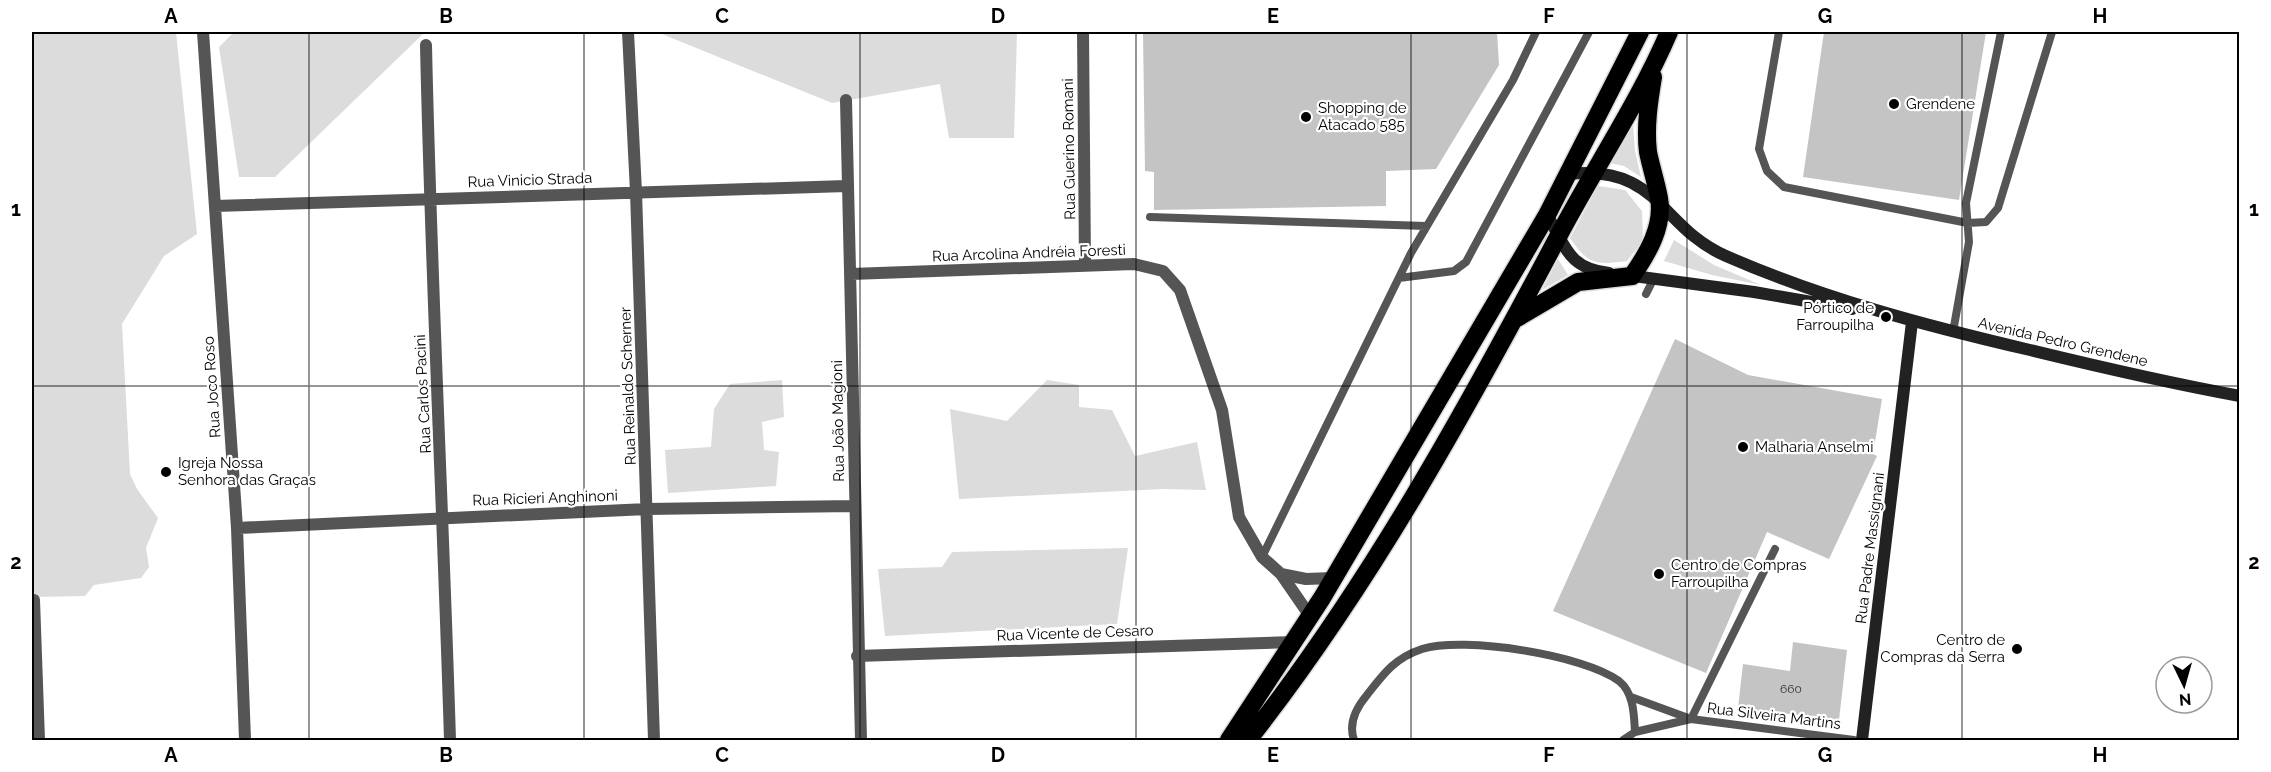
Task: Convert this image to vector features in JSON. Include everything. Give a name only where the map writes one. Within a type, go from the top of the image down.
[{"type":"highway","points":[[1229,741],[1333,578],[1547,215],[1640,32]]},
{"type":"highway","points":[[1248,741],[1316,648],[1447,438],[1515,319],[1593,171],[1654,66],[1669,32]]},
{"type":"highway","points":[[1515,319],[1578,282],[1632,276],[1644,258],[1657,231],[1659,201],[1648,151],[1648,111],[1654,66]]},
{"type":"main road","name":"Avenida Pedro Grendene","points":[[1569,174],[1593,171],[1633,181],[1659,201],[1695,238],[1725,256],[1881,314]]},
{"type":"main road","name":"Avenida Pedro Grendene","points":[[1547,215],[1572,260],[1595,272],[1654,278],[1881,314],[2175,384],[2240,396]]},
{"type":"main road","name":"Rua Padre Massignani","points":[[1862,741],[1912,322]]},
{"type":"street","name":"Rua Joco Roso","points":[[203,32],[237,528],[244,741]]},
{"type":"street","name":"Rua Reinaldo Scherner","points":[[628,32],[636,192],[654,741]]},
{"type":"street","name":"Rua Guerino Romani","points":[[1083,32],[1085,265]]},
{"type":"street","name":"Rua Carlos Pacini","points":[[426,45],[429,198],[444,517],[450,741]]},
{"type":"street","name":"Rua João Magioni","points":[[846,100],[846,186],[861,741]]},
{"type":"street","name":"Rua Vinicio Strada","points":[[215,206],[846,186]]},
{"type":"street","name":"Rua Arcolina Andréia Foresti","points":[[850,274],[1134,264],[1163,271],[1180,290],[1222,410],[1239,517],[1262,557],[1281,574],[1310,616]]},
{"type":"street","name":"Rua Ricieri Anghinoni","points":[[237,528],[647,509],[854,506]]},
{"type":"street","points":[[1281,574],[1306,579],[1333,578]]},
{"type":"street","points":[[34,600],[39,741]]},
{"type":"street","name":"Rua Vicente de Cesaro","points":[[857,656],[1293,642]]},
{"type":"lane","points":[[1262,557],[1426,226],[1513,80],[1536,32]]},
{"type":"lane","points":[[1399,278],[1454,271],[1466,262],[1589,32]]},
{"type":"lane","points":[[1779,32],[1759,149],[1767,171],[1784,187],[1968,223],[1986,222],[1998,208],[2052,32]]},
{"type":"lane","points":[[1953,332],[1969,242],[1966,203],[2001,32]]},
{"type":"lane","points":[[1150,218],[1426,226]]},
{"type":"lane","points":[[1646,294],[1654,278]]},
{"type":"lane","points":[[1691,719],[1774,549]]},
{"type":"lane","points":[[1354,741],[1352,726],[1356,708],[1390,665],[1422,649],[1452,645],[1507,648],[1591,668],[1620,681],[1631,697],[1635,732]]},
{"type":"lane","points":[[1631,697],[1691,719]]},
{"type":"lane","points":[[1623,741],[1635,732],[1691,719]]},
{"type":"lane","name":"Rua Silveira Martins","points":[[1691,719],[1854,741]]},
{"type":"shaded area","points":[[32,32],[176,32],[197,234],[164,256],[122,324],[130,474],[137,489],[158,518],[146,548],[149,567],[141,578],[94,585],[85,596],[32,597]]},
{"type":"shaded area","points":[[234,32],[425,32],[275,177],[239,177],[219,47]]},
{"type":"shaded area","points":[[657,32],[1017,32],[1014,138],[949,138],[940,84],[832,103]]},
{"type":"shaded area","points":[[1633,123],[1635,151],[1641,177],[1624,166],[1610,163]]},
{"type":"shaded area","points":[[1598,186],[1625,190],[1642,211],[1643,241],[1627,261],[1601,263],[1594,261],[1582,254],[1570,238]]},
{"type":"shaded area","points":[[1674,240],[1714,265],[1761,285],[1712,275],[1664,261]]},
{"type":"shaded area","points":[[1558,259],[1568,275],[1542,290]]},
{"type":"shaded area","points":[[782,380],[784,417],[762,422],[764,450],[779,452],[776,486],[668,493],[665,450],[711,447],[714,409],[730,384]]},
{"type":"shaded area","points":[[1047,380],[1079,385],[1079,407],[1112,410],[1135,456],[1197,442],[1206,490],[1163,489],[959,499],[950,409],[1007,421]]},
{"type":"shaded area","points":[[1128,548],[1117,624],[885,636],[878,569],[942,567],[952,552]]},
{"type":"building","name":"Shopping de Atacado 585","points":[[1143,32],[1497,32],[1499,65],[1436,169],[1386,171],[1386,206],[1154,210],[1154,172],[1145,171]]},
{"type":"building","name":"Grendene","points":[[1824,32],[1986,32],[1959,200],[1803,177]]},
{"type":"building","points":[[1675,339],[1748,375],[1882,399],[1873,454],[1877,456],[1829,559],[1767,532],[1706,673],[1553,611]]},
{"type":"building","points":[[1793,642],[1847,650],[1839,720],[1738,708],[1743,664],[1790,671]]},
{"type":"place","name":"Grendene","points":[[1894,104]]},
{"type":"place","name":"Shopping de Atacado 585","points":[[1306,117]]},
{"type":"place","name":"Pórtico de Farroupilha","points":[[1886,317]]},
{"type":"place","name":"Malharia Anselmi","points":[[1743,447]]},
{"type":"place","name":"Igreja Nossa Senhora das Graças","points":[[166,472]]},
{"type":"place","name":"Centro de Compras Farroupilha","points":[[1659,574]]},
{"type":"place","name":"Centro de Compras da Serra","points":[[2017,649]]}]
